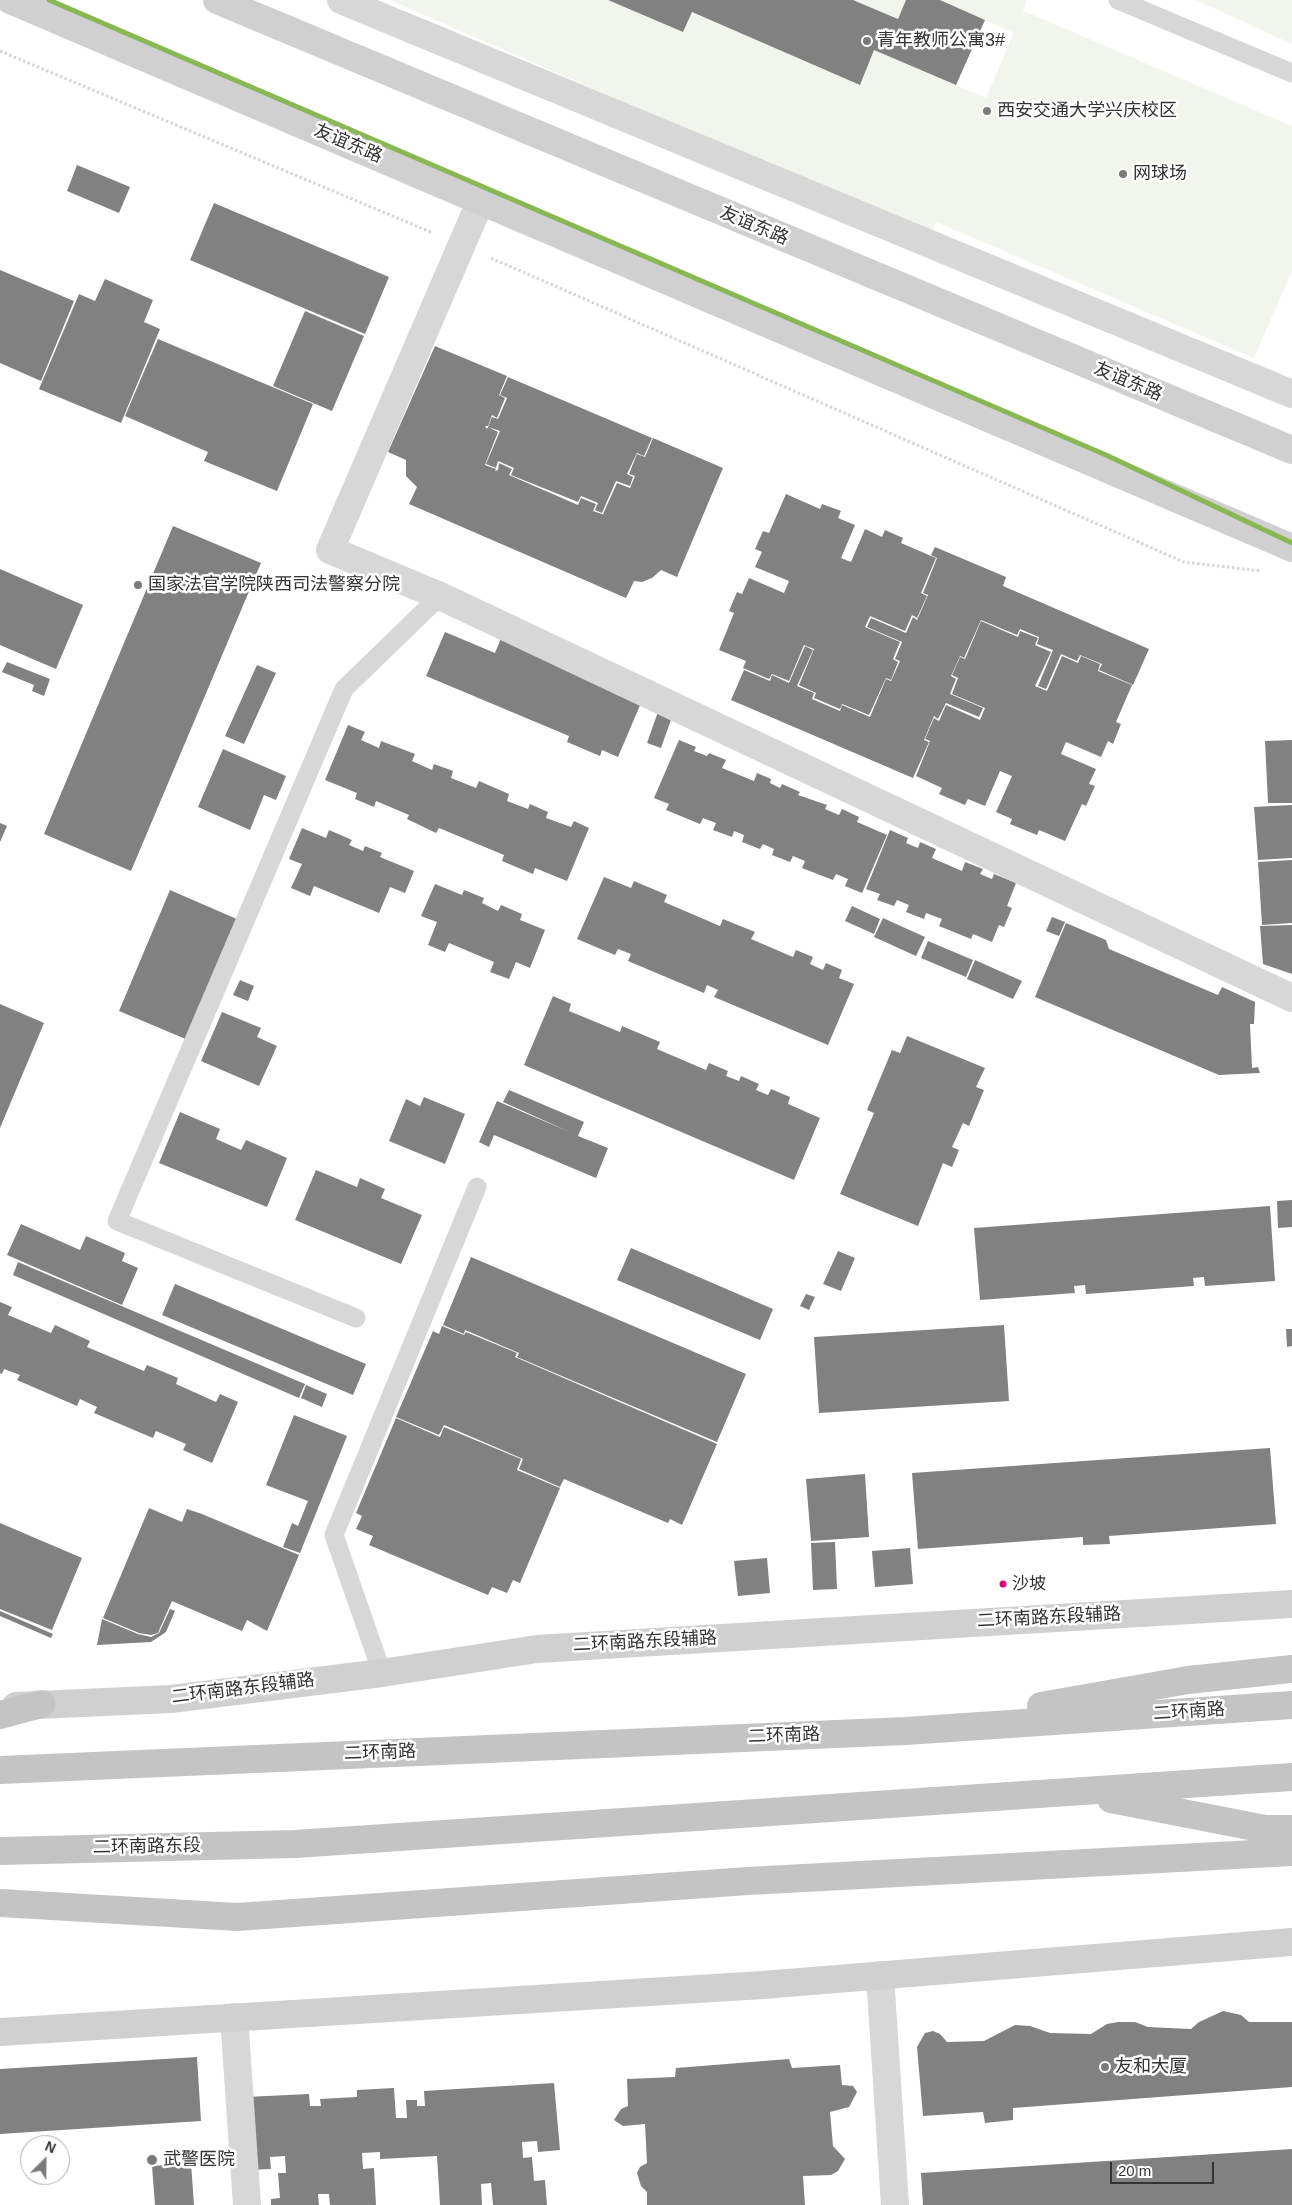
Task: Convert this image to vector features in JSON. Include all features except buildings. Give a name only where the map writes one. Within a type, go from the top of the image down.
[{"type":"highway","points":[[906,1731],[1188,1680],[1292,1669]]},
{"type":"highway","points":[[0,1715],[41,1704]]},
{"type":"highway","name":"二环南路","points":[[0,1770],[906,1731],[1292,1704]]},
{"type":"highway","points":[[1076,1792],[1292,1777]]},
{"type":"highway","points":[[1076,1792],[1265,1829],[1292,1829]]},
{"type":"highway","name":"二环南路东段","points":[[0,1851],[295,1844],[1076,1792]]},
{"type":"highway","points":[[0,1903],[236,1918],[758,1881],[1292,1852]]},
{"type":"main road","name":"友谊东路","points":[[10,0],[1292,548]]},
{"type":"main road","name":"友谊东路","points":[[217,0],[1292,450]]},
{"type":"main road","name":"二环南路东段辅路","points":[[0,1706],[171,1698],[382,1673],[537,1649],[1292,1604]]},
{"type":"main road","points":[[0,2032],[763,1985],[1292,1942]]},
{"type":"street","points":[[341,0],[1292,394]]},
{"type":"street","points":[[480,200],[330,550],[440,596],[1292,998]]},
{"type":"street","points":[[880,1975],[895,2205]]},
{"type":"street","points":[[234,2018],[247,2205]]},
{"type":"lane","points":[[1118,0],[1292,73]]},
{"type":"lane","points":[[356,1318],[117,1221],[344,689],[440,596]]},
{"type":"lane","points":[[382,1673],[334,1535],[477,1187]]},
{"type":"path","points":[[0,51],[462,245],[1184,562],[1262,571]]},
{"type":"shaded area","name":"西安交通大学兴庆校区","points":[[390,0],[608,0],[683,32],[692,12],[859,84],[874,50],[986,98],[1014,33],[940,0],[1027,0],[1021,17],[1024,11],[1292,126],[1292,271],[1254,358],[936,222],[930,236]]},
{"type":"shaded area","points":[[853,0],[906,0],[898,19]]},
{"type":"shaded area","points":[[1196,0],[1292,0],[1292,44]]},
{"type":"transit line","points":[[49,0],[1106,455],[1292,543]]},
{"type":"place","name":"青年教师公寓3#","points":[[867,41]]},
{"type":"place","name":"西安交通大学兴庆校区","points":[[987,111]]},
{"type":"place","name":"网球场","points":[[1123,174]]},
{"type":"place","name":"国家法官学院陕西司法警察分院","points":[[138,585]]},
{"type":"place","name":"沙坡","points":[[1003,1584]]},
{"type":"place","name":"友和大厦","points":[[1105,2067]]},
{"type":"place","name":"武警医院","points":[[152,2160]]}]
